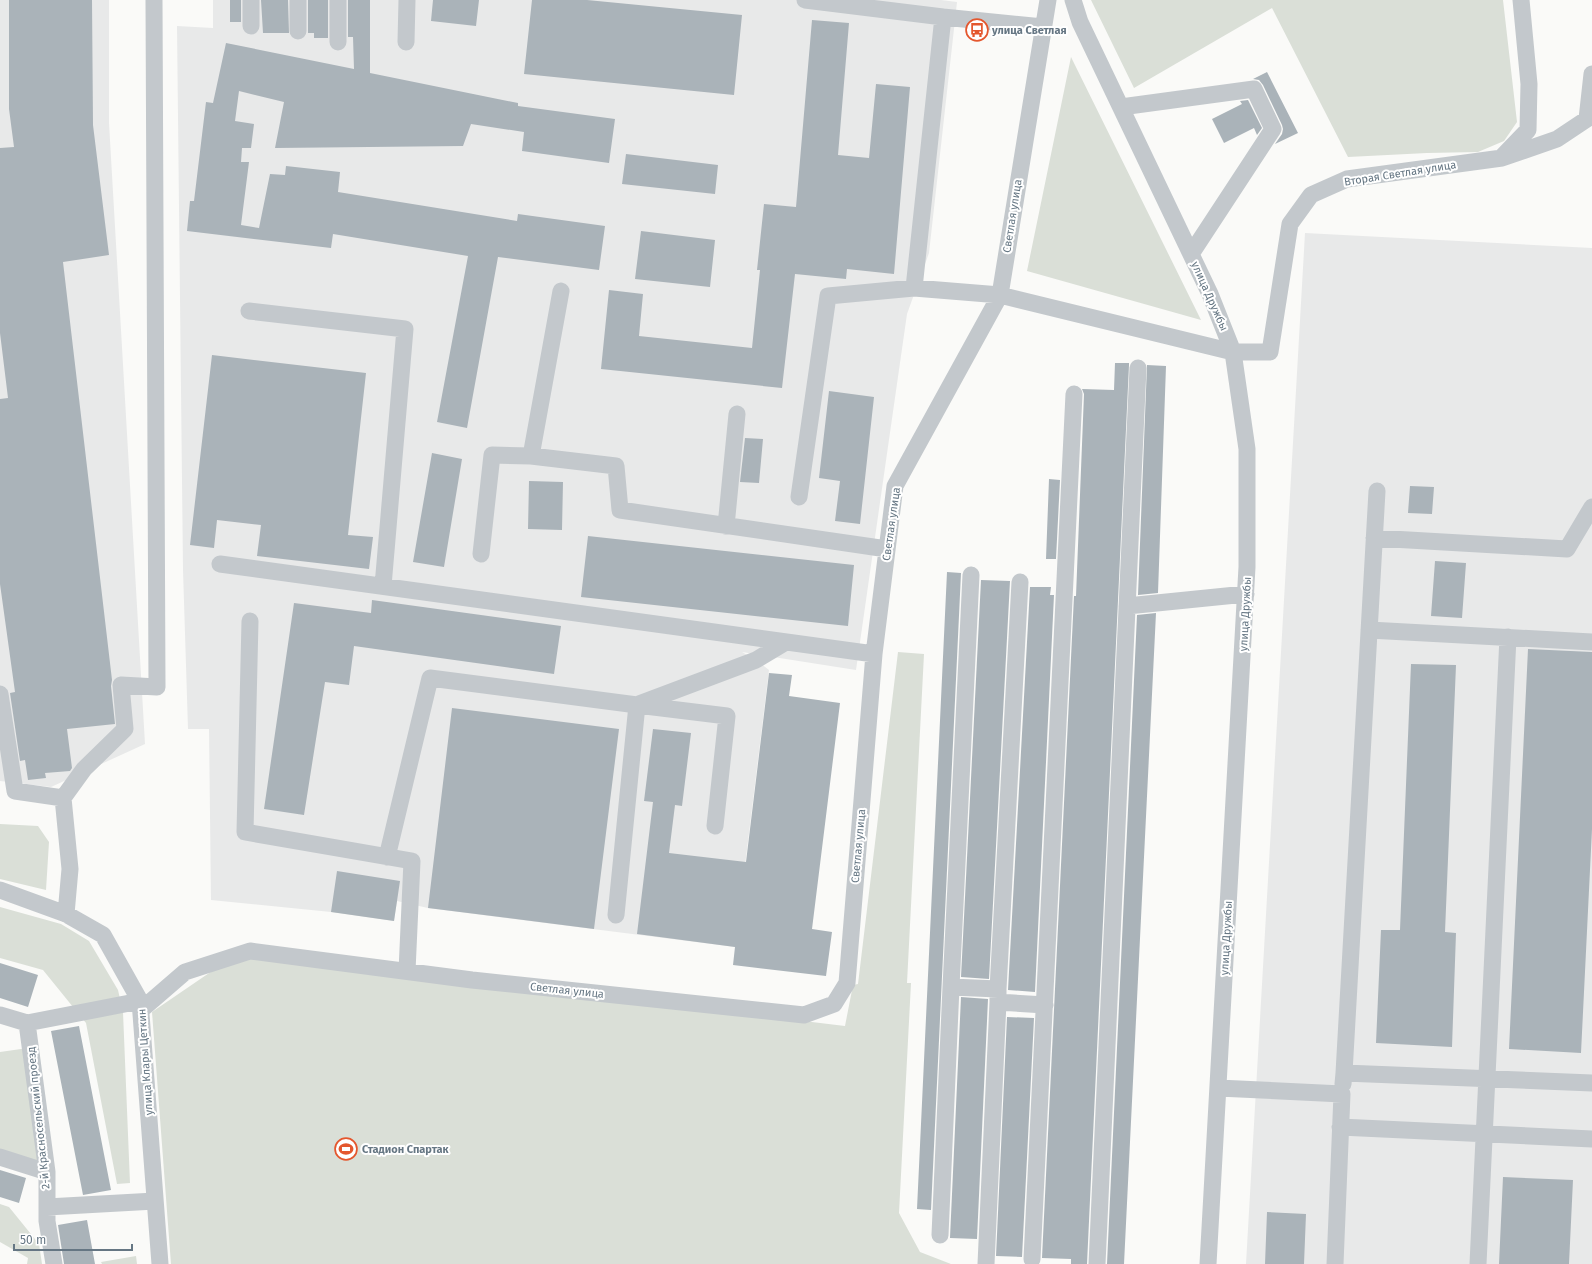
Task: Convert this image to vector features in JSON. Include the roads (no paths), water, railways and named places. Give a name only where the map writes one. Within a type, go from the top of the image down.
[{"type":"street","points":[[66,914],[70,869],[63,798],[84,769],[125,729],[121,685],[157,687],[154,0]]},
{"type":"street","points":[[251,0],[251,26]]},
{"type":"street","points":[[298,0],[298,30]]},
{"type":"street","points":[[338,0],[338,42]]},
{"type":"street","points":[[406,42],[407,0]]},
{"type":"street","points":[[806,0],[943,17],[1043,27]]},
{"type":"street","name":"Светлая улица","points":[[141,1006],[185,972],[250,951],[472,980],[804,1015],[834,1004],[847,984],[874,654],[895,486],[1000,295],[1048,0]]},
{"type":"street","name":"улица Дружбы","points":[[1073,0],[1080,22],[1210,294],[1233,352],[1247,449],[1246,594],[1208,1264]]},
{"type":"street","points":[[1502,158],[1528,130],[1529,84],[1521,0]]},
{"type":"street","points":[[914,288],[943,17]]},
{"type":"street","name":"Вторая Светлая улица","points":[[1233,352],[1270,352],[1290,224],[1311,195],[1347,179],[1502,158],[1557,139],[1590,119],[1592,74]]},
{"type":"street","points":[[1121,107],[1254,89],[1273,129],[1191,254]]},
{"type":"street","points":[[799,496],[828,296],[914,288],[1000,295],[1233,352]]},
{"type":"street","points":[[531,456],[561,291]]},
{"type":"street","points":[[249,311],[405,329],[382,586]]},
{"type":"street","points":[[1097,1264],[1138,368]]},
{"type":"street","points":[[1032,1258],[1074,394]]},
{"type":"street","points":[[726,526],[737,414]]},
{"type":"street","points":[[481,554],[492,455],[531,456],[616,466],[620,510],[887,549]]},
{"type":"street","points":[[1335,1264],[1340,1127],[1377,490]]},
{"type":"street","points":[[1374,538],[1566,549],[1592,507]]},
{"type":"street","points":[[220,564],[874,654]]},
{"type":"street","points":[[940,1235],[971,575]]},
{"type":"street","points":[[986,1264],[998,996],[1020,582]]},
{"type":"street","points":[[1127,606],[1246,594]]},
{"type":"street","points":[[250,621],[245,832],[412,861],[407,971]]},
{"type":"street","points":[[1369,630],[1592,642]]},
{"type":"street","points":[[1478,1264],[1508,638]]},
{"type":"street","points":[[637,705],[756,660],[786,642]]},
{"type":"street","points":[[387,857],[430,678],[727,716],[715,826]]},
{"type":"street","points":[[0,694],[15,791],[63,798]]},
{"type":"street","points":[[616,915],[637,705]]},
{"type":"street","name":"улица Клары Цеткин","points":[[0,890],[66,914],[103,934],[141,1006],[160,1264]]},
{"type":"street","points":[[952,987],[1045,1005]]},
{"type":"street","points":[[0,1015],[27,1023],[141,1006]]},
{"type":"street","name":"2-й Красносельский проезд","points":[[27,1023],[47,1172],[47,1221],[54,1264]]},
{"type":"street","points":[[1344,1073],[1592,1083]]},
{"type":"street","points":[[1218,1088],[1342,1094]]},
{"type":"street","points":[[1340,1127],[1592,1139]]},
{"type":"street","points":[[0,1157],[47,1172]]},
{"type":"street","points":[[47,1208],[155,1201]]},
{"type":"place","name":"улица Светлая","points":[[977,30]]},
{"type":"place","name":"Стадион Спартак","points":[[346,1149]]}]
